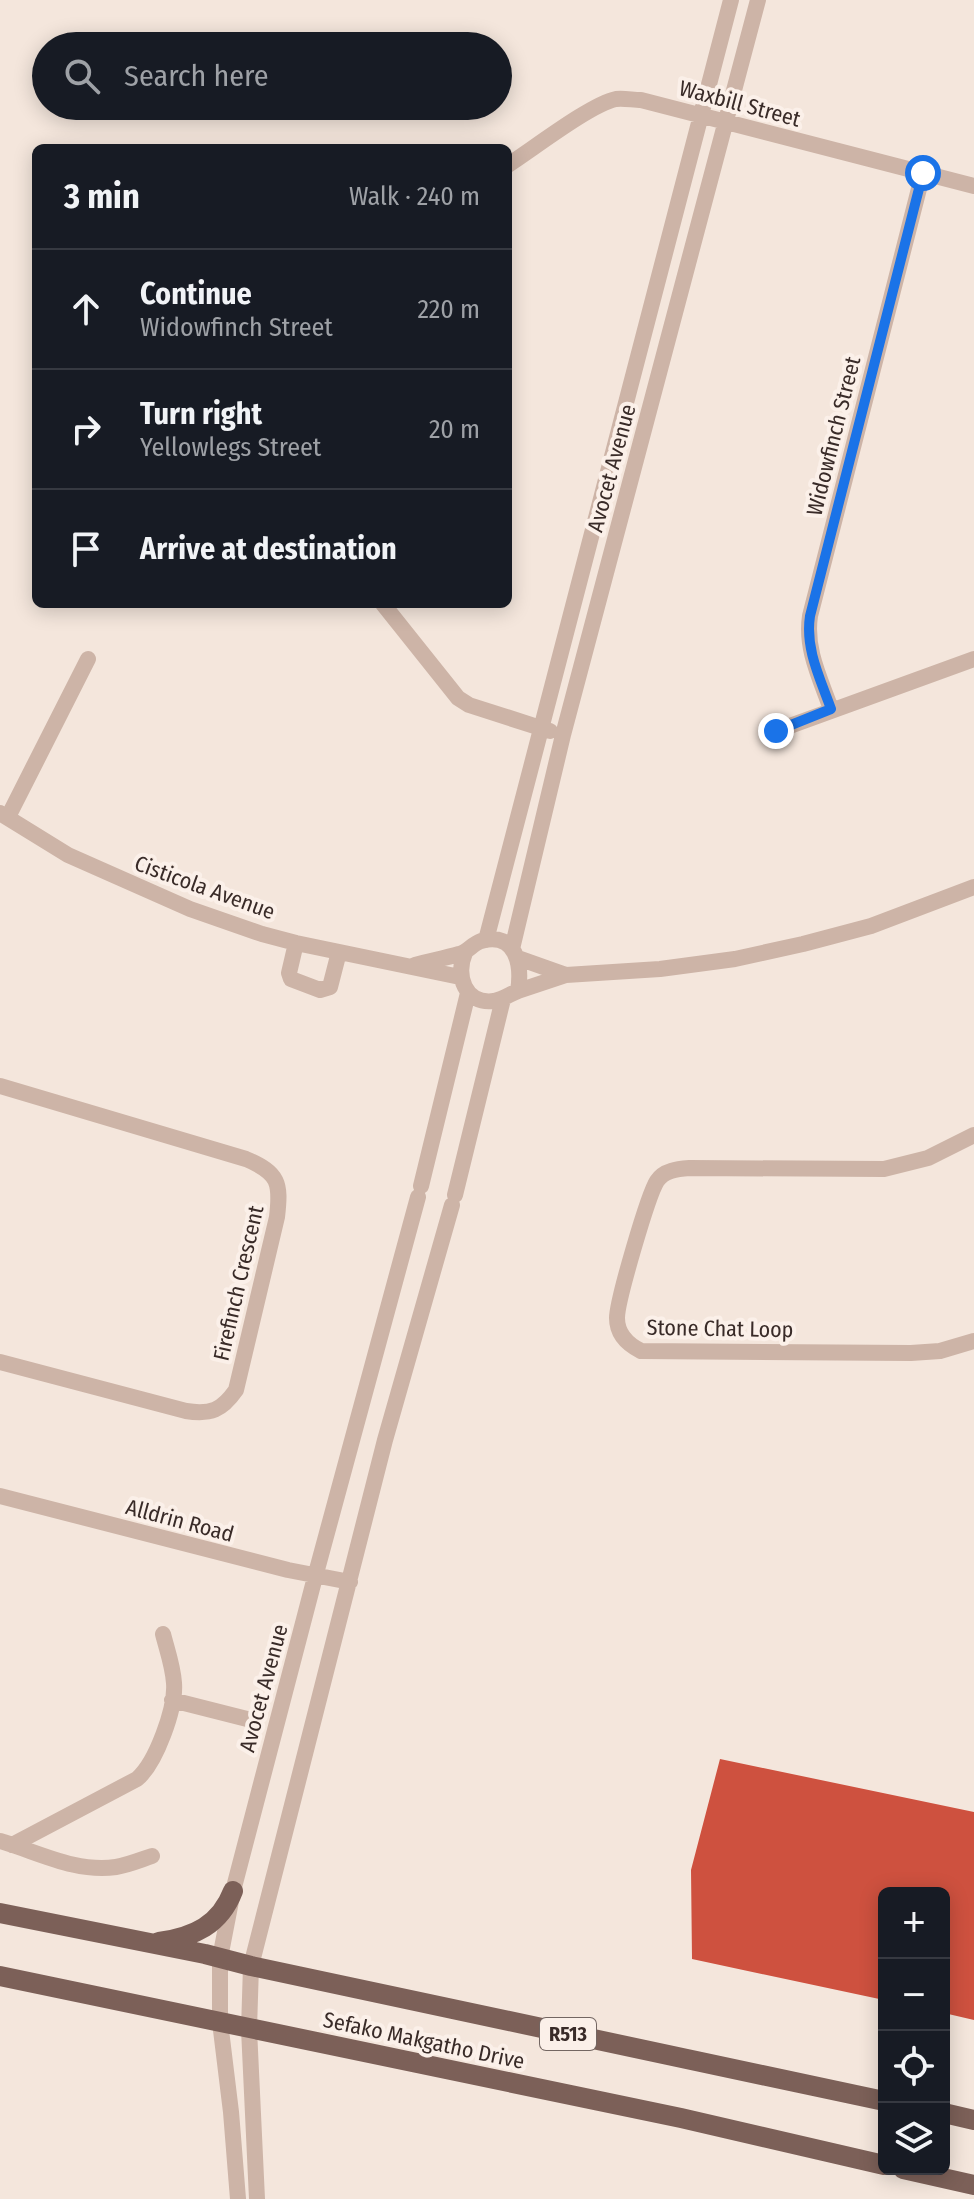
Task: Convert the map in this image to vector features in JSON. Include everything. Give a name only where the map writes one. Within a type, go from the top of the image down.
[{"type":"main road","points":[[128,1940],[160,1942],[194,1933],[227,1908],[233,1891]]},
{"type":"main road","name":"Sefako Makgatho Drive","points":[[0,1913],[878,2100]]},
{"type":"main road","name":"Sefako Makgatho Drive","points":[[0,1976],[681,2118],[878,2164]]},
{"type":"main road","points":[[950,2114],[974,2120]]},
{"type":"main road","points":[[930,2175],[974,2185]]},
{"type":"street","name":"Avocet Avenue","points":[[486,940],[731,0]]},
{"type":"street","name":"Avocet Avenue","points":[[515,954],[563,735],[758,0]]},
{"type":"street","name":"Waxbill Street","points":[[512,162],[592,110],[616,99],[641,100],[974,186]]},
{"type":"street","name":"Widowfinch Street","points":[[831,709],[811,655],[810,616],[923,173]]},
{"type":"street","points":[[386,608],[458,698],[469,705],[563,735]]},
{"type":"street","points":[[4,815],[88,659]]},
{"type":"street","points":[[776,731],[974,659]]},
{"type":"street","name":"Cisticola Avenue","points":[[4,815],[68,855],[190,909],[296,943],[460,977]]},
{"type":"street","points":[[566,975],[515,954],[495,940],[478,942],[465,953],[460,964],[460,977],[468,993],[491,1002],[566,975],[660,969],[735,959],[871,926],[974,887]]},
{"type":"street","points":[[296,943],[289,973],[291,979],[320,990],[330,987],[339,952]]},
{"type":"street","name":"Cisticola Avenue","points":[[410,966],[465,953]]},
{"type":"street","points":[[257,2199],[249,2029],[251,1966],[398,1389],[510,995],[521,976],[515,954]]},
{"type":"street","name":"Avocet Avenue","points":[[238,2199],[220,2022],[220,1958],[233,1891],[420,1191],[468,993]]},
{"type":"street","name":"Firefinch Crescent","points":[[0,1086],[246,1159],[271,1172],[278,1184],[279,1199],[236,1390],[220,1409],[202,1413],[186,1411],[0,1362]]},
{"type":"street","name":"Stone Chat Loop","points":[[974,1135],[928,1158],[884,1169],[690,1168],[664,1174],[657,1181],[650,1199],[619,1301],[617,1319],[624,1339],[641,1351],[911,1353],[940,1351],[974,1341]]},
{"type":"street","name":"Alldrin Road","points":[[0,1496],[315,1577],[350,1582]]},
{"type":"street","points":[[6,1843],[141,1776],[156,1754],[172,1700],[174,1680],[163,1634]]},
{"type":"street","points":[[172,1700],[251,1720]]},
{"type":"street","points":[[6,1843],[92,1868],[118,1867],[152,1856]]},
{"type":"building","points":[[720,1759],[974,1812],[974,2020],[950,2014],[950,1887],[878,1887],[878,1999],[692,1959],[691,1870]]},
{"type":"route","points":[[776,731],[831,709],[811,655],[810,616],[923,173]]}]
